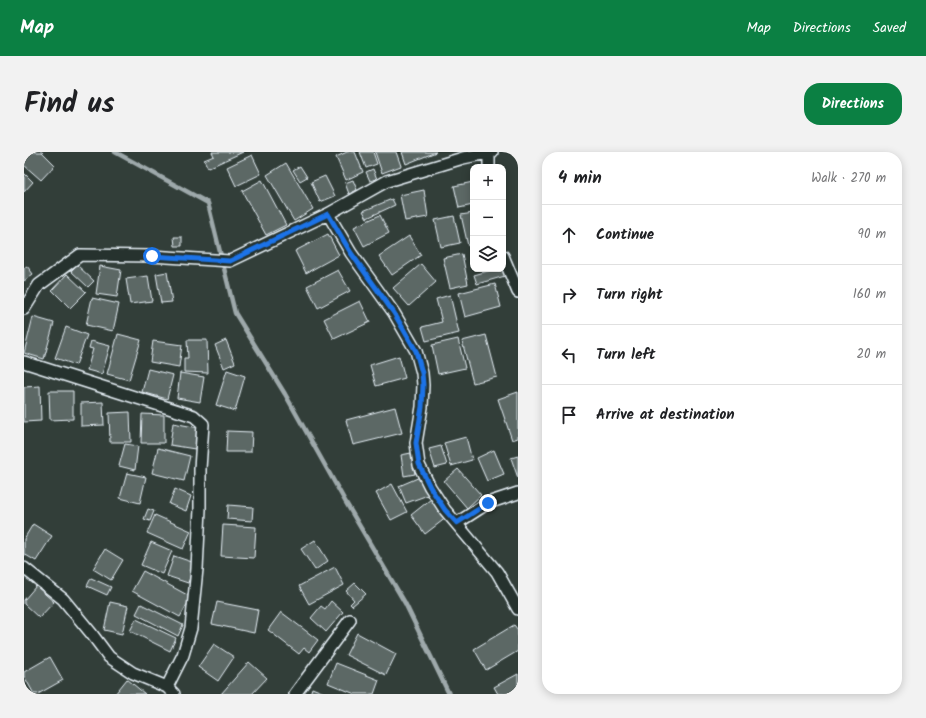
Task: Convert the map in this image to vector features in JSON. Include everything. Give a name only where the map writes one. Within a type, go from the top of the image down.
[{"type":"street","points":[[488,152],[490,164]]},
{"type":"street","points":[[24,309],[39,285],[80,255],[152,256],[230,261],[328,214],[387,181],[463,158],[492,152]]},
{"type":"street","points":[[328,214],[351,253],[394,313],[416,351],[422,373],[423,385],[422,407],[416,443],[419,464],[430,487],[445,510],[497,572],[518,609]]},
{"type":"street","points":[[506,263],[518,292]]},
{"type":"street","points":[[24,362],[194,416],[203,424],[197,569],[191,628],[170,691],[133,673],[109,656],[63,599],[24,568]]},
{"type":"street","points":[[457,523],[488,503],[518,493]]},
{"type":"street","points":[[295,694],[350,620]]},
{"type":"building","points":[[28,152],[42,152],[55,165],[41,180],[24,165],[24,157]]},
{"type":"building","points":[[212,152],[243,152],[208,168],[204,160],[214,156]]},
{"type":"building","points":[[347,152],[355,152],[363,172],[346,180],[336,157]]},
{"type":"building","points":[[360,152],[373,152],[377,164],[366,168]]},
{"type":"building","points":[[375,152],[396,152],[401,166],[382,173]]},
{"type":"building","points":[[402,152],[436,152],[406,164]]},
{"type":"building","points":[[252,155],[261,174],[236,186],[227,167]]},
{"type":"building","points":[[286,163],[313,209],[294,221],[267,175]]},
{"type":"building","points":[[300,166],[307,177],[300,181],[293,170]]},
{"type":"building","points":[[373,169],[377,179],[370,181],[366,172]]},
{"type":"building","points":[[24,173],[33,182],[24,192]]},
{"type":"building","points":[[325,176],[335,196],[320,202],[311,182]]},
{"type":"building","points":[[262,180],[286,225],[266,235],[242,191]]},
{"type":"building","points":[[353,180],[357,190],[349,194],[345,183]]},
{"type":"building","points":[[470,183],[470,206],[459,208],[454,186]]},
{"type":"building","points":[[424,190],[428,217],[405,221],[400,195]]},
{"type":"building","points":[[392,199],[395,205],[367,218],[363,211]]},
{"type":"building","points":[[470,214],[470,245],[468,246],[461,215]]},
{"type":"building","points":[[380,215],[389,233],[364,246],[354,227]]},
{"type":"building","points":[[454,216],[460,243],[441,247],[435,220]]},
{"type":"building","points":[[328,234],[339,255],[306,273],[295,251]]},
{"type":"building","points":[[409,236],[421,255],[392,275],[379,256]]},
{"type":"building","points":[[174,237],[182,237],[182,246],[175,246]]},
{"type":"building","points":[[462,254],[468,284],[450,288],[443,258]]},
{"type":"building","points":[[421,264],[436,282],[409,306],[393,288]]},
{"type":"building","points":[[77,265],[94,281],[88,287],[71,271]]},
{"type":"building","points":[[27,266],[33,274],[24,281],[24,268]]},
{"type":"building","points":[[100,266],[121,270],[117,297],[96,294]]},
{"type":"building","points":[[338,270],[350,291],[318,308],[307,286]]},
{"type":"building","points":[[167,272],[172,302],[161,303],[156,274]]},
{"type":"building","points":[[484,272],[503,272],[505,276],[477,284],[474,275]]},
{"type":"building","points":[[67,274],[86,292],[70,308],[52,290]]},
{"type":"building","points":[[148,276],[152,301],[130,304],[126,279]]},
{"type":"building","points":[[495,284],[501,307],[465,317],[459,293]]},
{"type":"building","points":[[450,295],[459,333],[426,341],[422,327],[442,322],[436,299]]},
{"type":"building","points":[[92,298],[119,304],[113,331],[86,325]]},
{"type":"building","points":[[360,301],[370,322],[334,339],[324,319]]},
{"type":"building","points":[[33,317],[54,323],[44,359],[24,353]]},
{"type":"building","points":[[66,327],[87,335],[76,365],[55,358]]},
{"type":"building","points":[[118,334],[141,340],[129,380],[107,374]]},
{"type":"building","points":[[486,335],[497,377],[473,383],[462,341]]},
{"type":"building","points":[[458,339],[465,368],[438,374],[432,345]]},
{"type":"building","points":[[187,340],[207,340],[208,373],[184,372],[184,358],[188,358]]},
{"type":"building","points":[[226,340],[235,363],[224,368],[215,345]]},
{"type":"building","points":[[91,341],[110,346],[102,374],[87,370],[93,349],[89,348]]},
{"type":"building","points":[[153,341],[182,345],[179,367],[150,362]]},
{"type":"building","points":[[399,356],[405,378],[376,386],[370,365]]},
{"type":"building","points":[[148,369],[173,375],[167,399],[142,392]]},
{"type":"building","points":[[227,370],[245,376],[235,411],[216,405]]},
{"type":"building","points":[[180,373],[204,377],[200,402],[177,398]]},
{"type":"building","points":[[40,386],[41,421],[24,422],[24,387]]},
{"type":"building","points":[[49,391],[73,391],[73,419],[50,420]]},
{"type":"building","points":[[518,392],[518,438],[512,440],[498,399]]},
{"type":"building","points":[[103,402],[104,425],[81,426],[81,403]]},
{"type":"building","points":[[395,407],[402,433],[353,445],[346,420]]},
{"type":"building","points":[[130,412],[131,442],[110,442],[109,413]]},
{"type":"building","points":[[142,414],[164,415],[164,443],[141,443]]},
{"type":"building","points":[[173,423],[199,428],[195,449],[170,445]]},
{"type":"building","points":[[227,431],[252,432],[251,452],[226,452]]},
{"type":"building","points":[[466,437],[472,460],[451,466],[444,443]]},
{"type":"building","points":[[125,444],[138,446],[135,470],[119,466]]},
{"type":"building","points":[[441,446],[447,465],[435,468],[429,449]]},
{"type":"building","points":[[158,448],[190,456],[184,481],[152,473]]},
{"type":"building","points":[[494,450],[504,474],[487,481],[477,458]]},
{"type":"building","points":[[411,453],[415,474],[404,476],[401,455]]},
{"type":"building","points":[[518,456],[518,478],[511,458]]},
{"type":"building","points":[[458,469],[481,495],[467,508],[444,481]]},
{"type":"building","points":[[127,473],[146,477],[140,503],[120,498]]},
{"type":"building","points":[[420,477],[428,495],[406,503],[399,486]]},
{"type":"building","points":[[392,484],[407,512],[391,520],[376,493]]},
{"type":"building","points":[[175,489],[191,496],[186,511],[169,504]]},
{"type":"building","points":[[436,495],[451,514],[425,534],[411,515]]},
{"type":"building","points":[[228,505],[253,507],[252,521],[227,519]]},
{"type":"building","points":[[148,509],[154,511],[150,521],[144,519]]},
{"type":"building","points":[[155,515],[191,531],[183,549],[147,533]]},
{"type":"building","points":[[33,524],[52,536],[36,561],[24,554],[24,539]]},
{"type":"building","points":[[223,525],[256,527],[254,558],[221,556]]},
{"type":"building","points":[[315,540],[328,561],[315,570],[301,549]]},
{"type":"building","points":[[151,542],[172,551],[162,574],[141,565]]},
{"type":"building","points":[[105,549],[123,560],[111,580],[93,569]]},
{"type":"building","points":[[174,556],[195,563],[188,583],[167,576]]},
{"type":"building","points":[[335,567],[344,585],[309,604],[299,586]]},
{"type":"building","points":[[143,571],[191,597],[180,617],[132,591]]},
{"type":"building","points":[[91,578],[111,587],[107,595],[87,586]]},
{"type":"building","points":[[355,583],[366,594],[352,606],[350,604],[354,600],[346,591]]},
{"type":"building","points":[[36,586],[54,602],[39,618],[24,604],[24,600]]},
{"type":"building","points":[[331,601],[343,612],[326,632],[311,618],[321,606],[325,609]]},
{"type":"building","points":[[110,602],[128,606],[122,634],[104,630]]},
{"type":"building","points":[[217,602],[258,610],[254,633],[212,624]]},
{"type":"building","points":[[141,604],[183,625],[178,636],[136,614]]},
{"type":"building","points":[[281,612],[318,640],[309,652],[304,648],[299,654],[268,630]]},
{"type":"building","points":[[136,619],[176,638],[170,651],[130,631]]},
{"type":"building","points":[[514,625],[518,630],[518,651],[486,670],[474,649]]},
{"type":"building","points":[[357,633],[396,654],[386,675],[346,655]]},
{"type":"building","points":[[214,644],[234,657],[218,681],[198,667]]},
{"type":"building","points":[[50,657],[63,680],[38,694],[34,694],[24,676],[24,672]]},
{"type":"building","points":[[249,662],[267,678],[252,694],[221,694]]},
{"type":"building","points":[[336,663],[379,680],[374,694],[355,694],[328,683]]},
{"type":"building","points":[[518,674],[518,694],[498,694],[494,687]]},
{"type":"building","points":[[127,679],[145,694],[115,694]]},
{"type":"building","points":[[312,688],[327,694],[310,694]]},
{"type":"waterway","points":[[115,152],[208,203],[235,313],[285,394],[345,501],[405,603],[449,694]]},
{"type":"route","points":[[152,256],[230,261],[328,214],[351,253],[394,313],[416,351],[422,373],[423,385],[422,407],[416,443],[419,464],[430,487],[445,510],[457,523],[488,503]]}]
